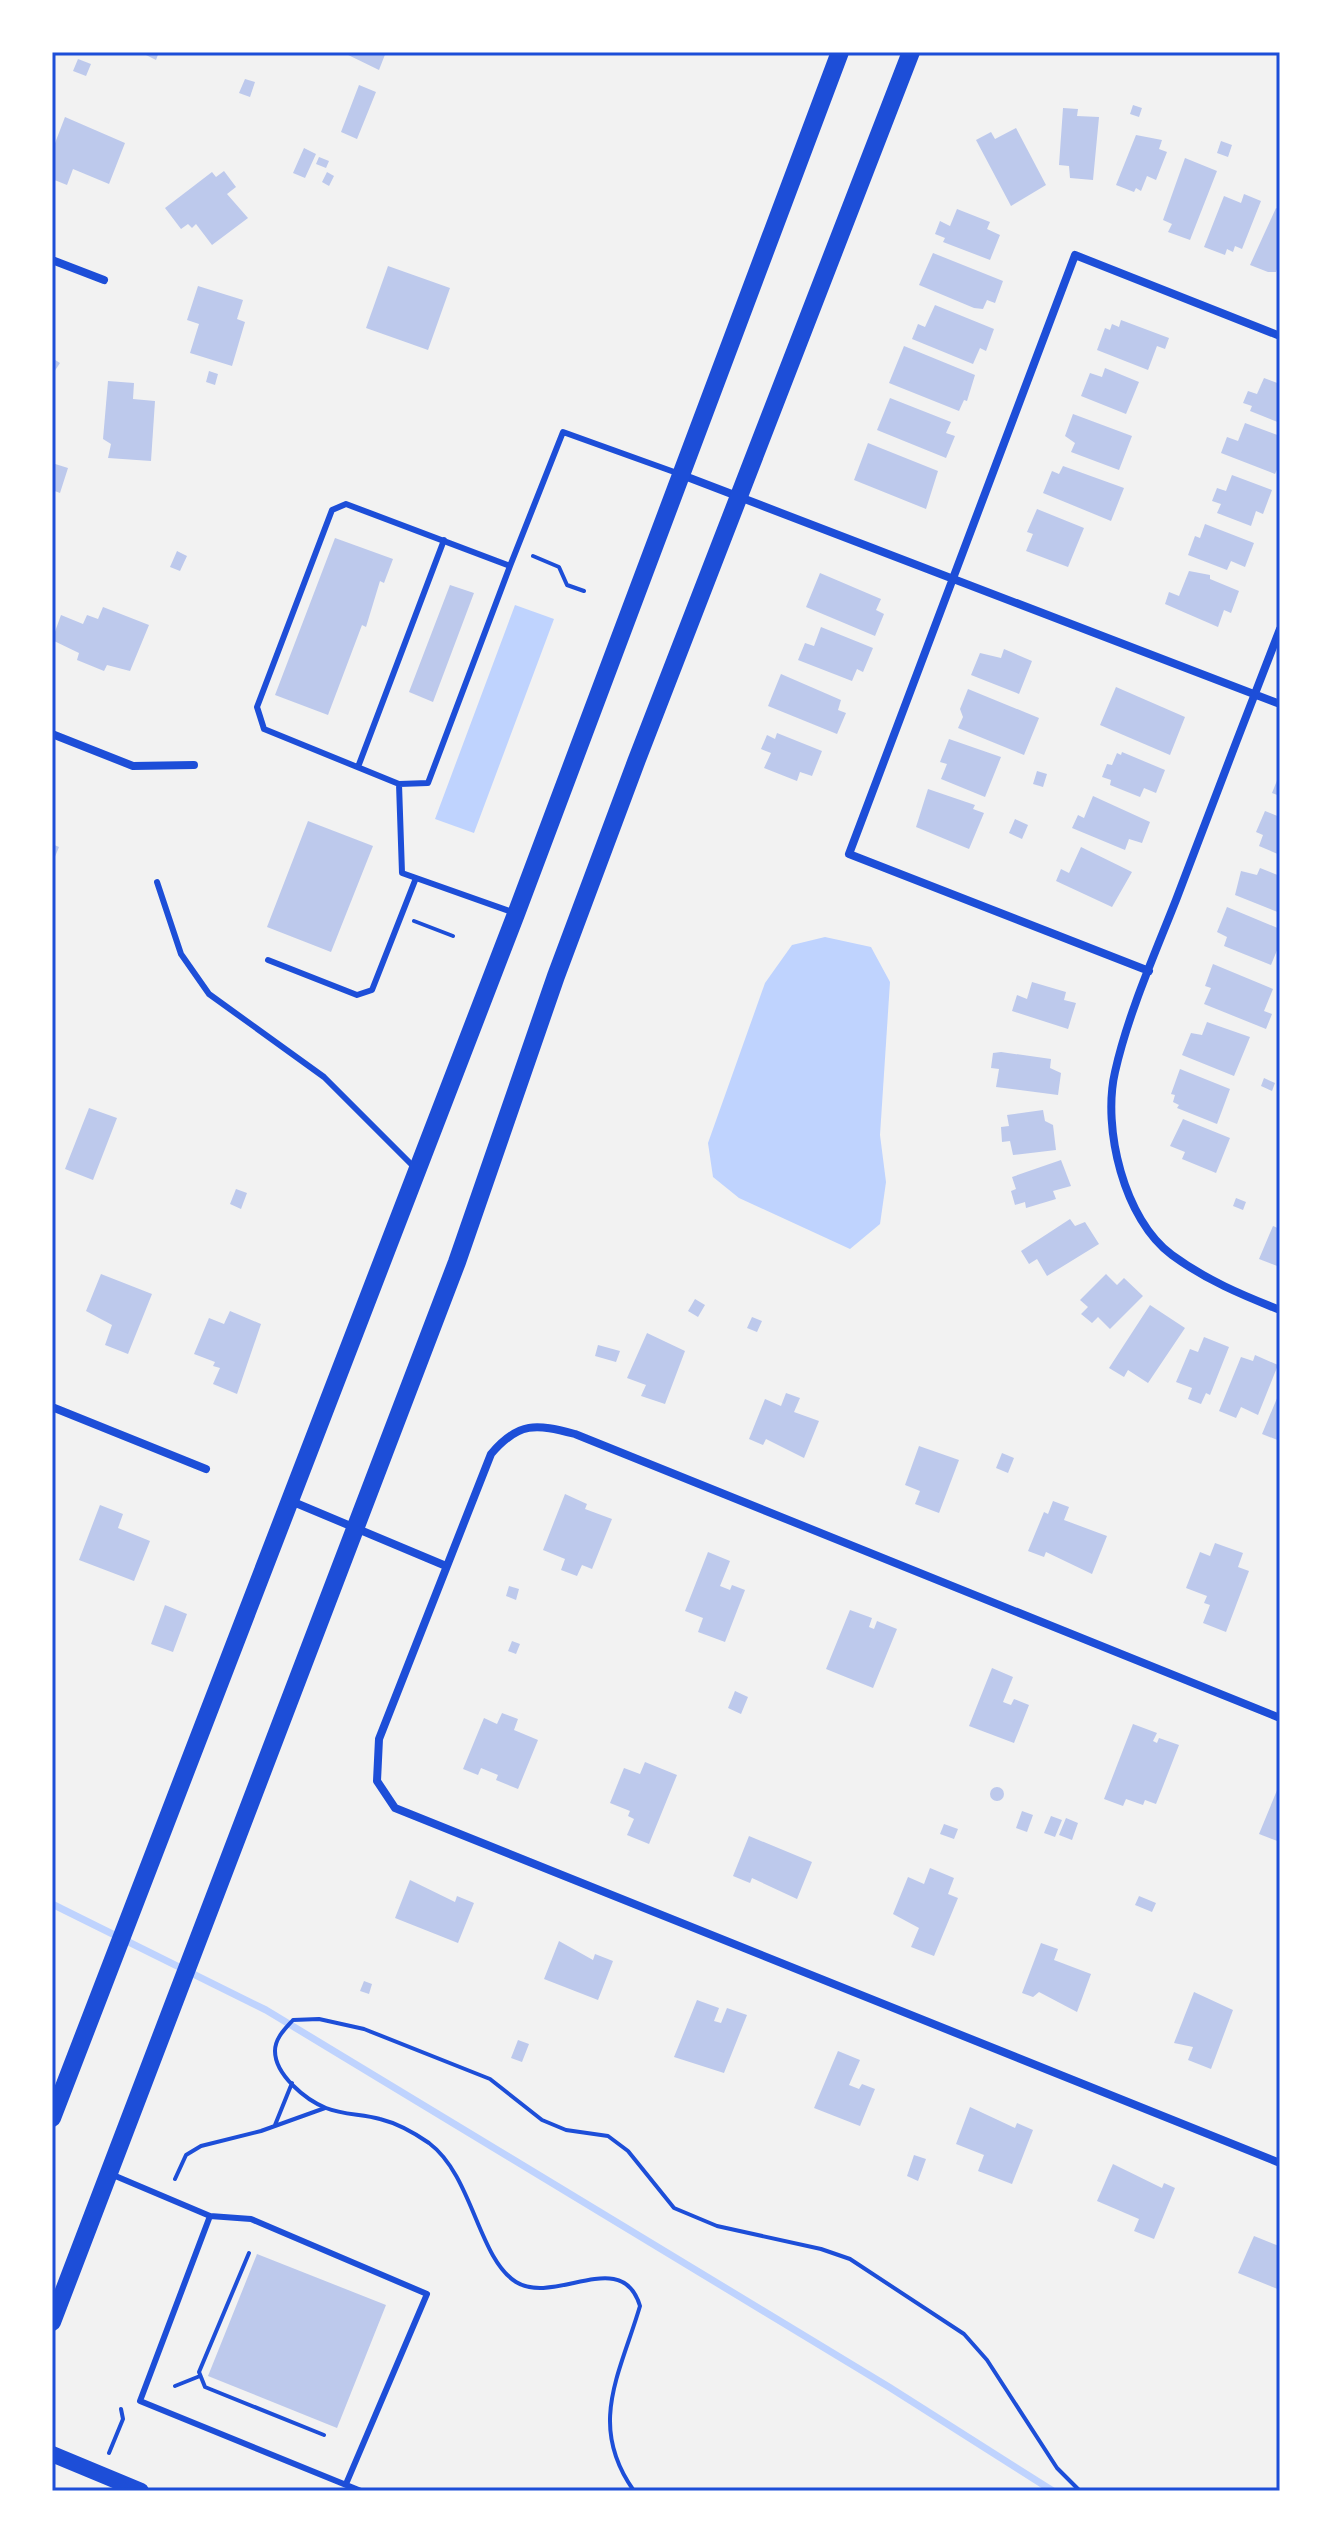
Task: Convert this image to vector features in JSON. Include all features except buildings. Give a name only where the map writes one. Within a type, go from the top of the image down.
[{"type":"main road","points":[[52,2118],[99,2004],[516,914],[840,52]]},
{"type":"main road","points":[[52,2322],[171,2015],[219,1878],[457,1262],[556,976],[738,494],[911,52]]},
{"type":"main road","points":[[52,2454],[141,2491]]},
{"type":"street","points":[[1149,971],[849,854],[1075,255],[1280,336]]},
{"type":"street","points":[[52,260],[104,280]]},
{"type":"street","points":[[681,475],[738,494],[1280,704]]},
{"type":"street","points":[[1280,629],[1149,971],[1115,1072],[1110,1104],[1119,1167],[1130,1199],[1170,1253],[1226,1289],[1280,1310]]},
{"type":"street","points":[[52,734],[133,766],[194,765]]},
{"type":"street","points":[[52,1407],[206,1469]]},
{"type":"street","points":[[1280,1718],[575,1434],[542,1426],[520,1428],[491,1454],[379,1739],[377,1781],[395,1808],[1280,2163]]},
{"type":"street","points":[[291,1501],[446,1566]]},
{"type":"lane","points":[[510,566],[346,504],[332,510],[257,707],[264,729],[399,784],[428,783],[563,432],[681,475]]},
{"type":"lane","points":[[358,767],[444,540]]},
{"type":"lane","points":[[399,784],[402,873],[516,914]]},
{"type":"lane","points":[[268,960],[357,995],[365,994],[372,990],[416,878]]},
{"type":"lane","points":[[157,882],[181,954],[209,994],[324,1077],[417,1170]]},
{"type":"lane","points":[[109,2174],[210,2216],[251,2219],[427,2294],[346,2484]]},
{"type":"lane","points":[[210,2216],[140,2401],[361,2491]]},
{"type":"path","points":[[533,556],[559,567],[567,585],[584,591]]},
{"type":"path","points":[[414,921],[453,936]]},
{"type":"path","points":[[634,2491],[618,2468],[609,2430],[611,2392],[640,2306],[637,2294],[613,2276],[536,2288],[516,2282],[497,2262],[470,2200],[448,2161],[429,2143],[381,2119],[325,2108],[292,2083],[275,2052],[280,2035],[293,2020],[319,2019],[364,2029],[490,2079],[542,2120],[566,2130],[608,2136],[628,2151],[674,2208],[717,2226],[821,2249],[850,2259],[964,2334],[987,2360],[1057,2468],[1080,2491]]},
{"type":"path","points":[[274,2127],[292,2083]]},
{"type":"path","points":[[175,2179],[186,2155],[201,2146],[274,2127],[325,2108]]},
{"type":"path","points":[[249,2253],[200,2376],[205,2387],[324,2435]]},
{"type":"path","points":[[175,2386],[200,2376]]},
{"type":"path","points":[[109,2453],[123,2419],[121,2409]]},
{"type":"water","points":[[515,605],[554,619],[474,833],[435,819]]},
{"type":"water","points":[[825,937],[871,947],[890,982],[880,1135],[886,1182],[880,1224],[850,1249],[739,1198],[713,1177],[708,1143],[765,983],[792,945]]},
{"type":"waterway","points":[[52,1904],[266,2010],[889,2387],[1053,2491]]}]
